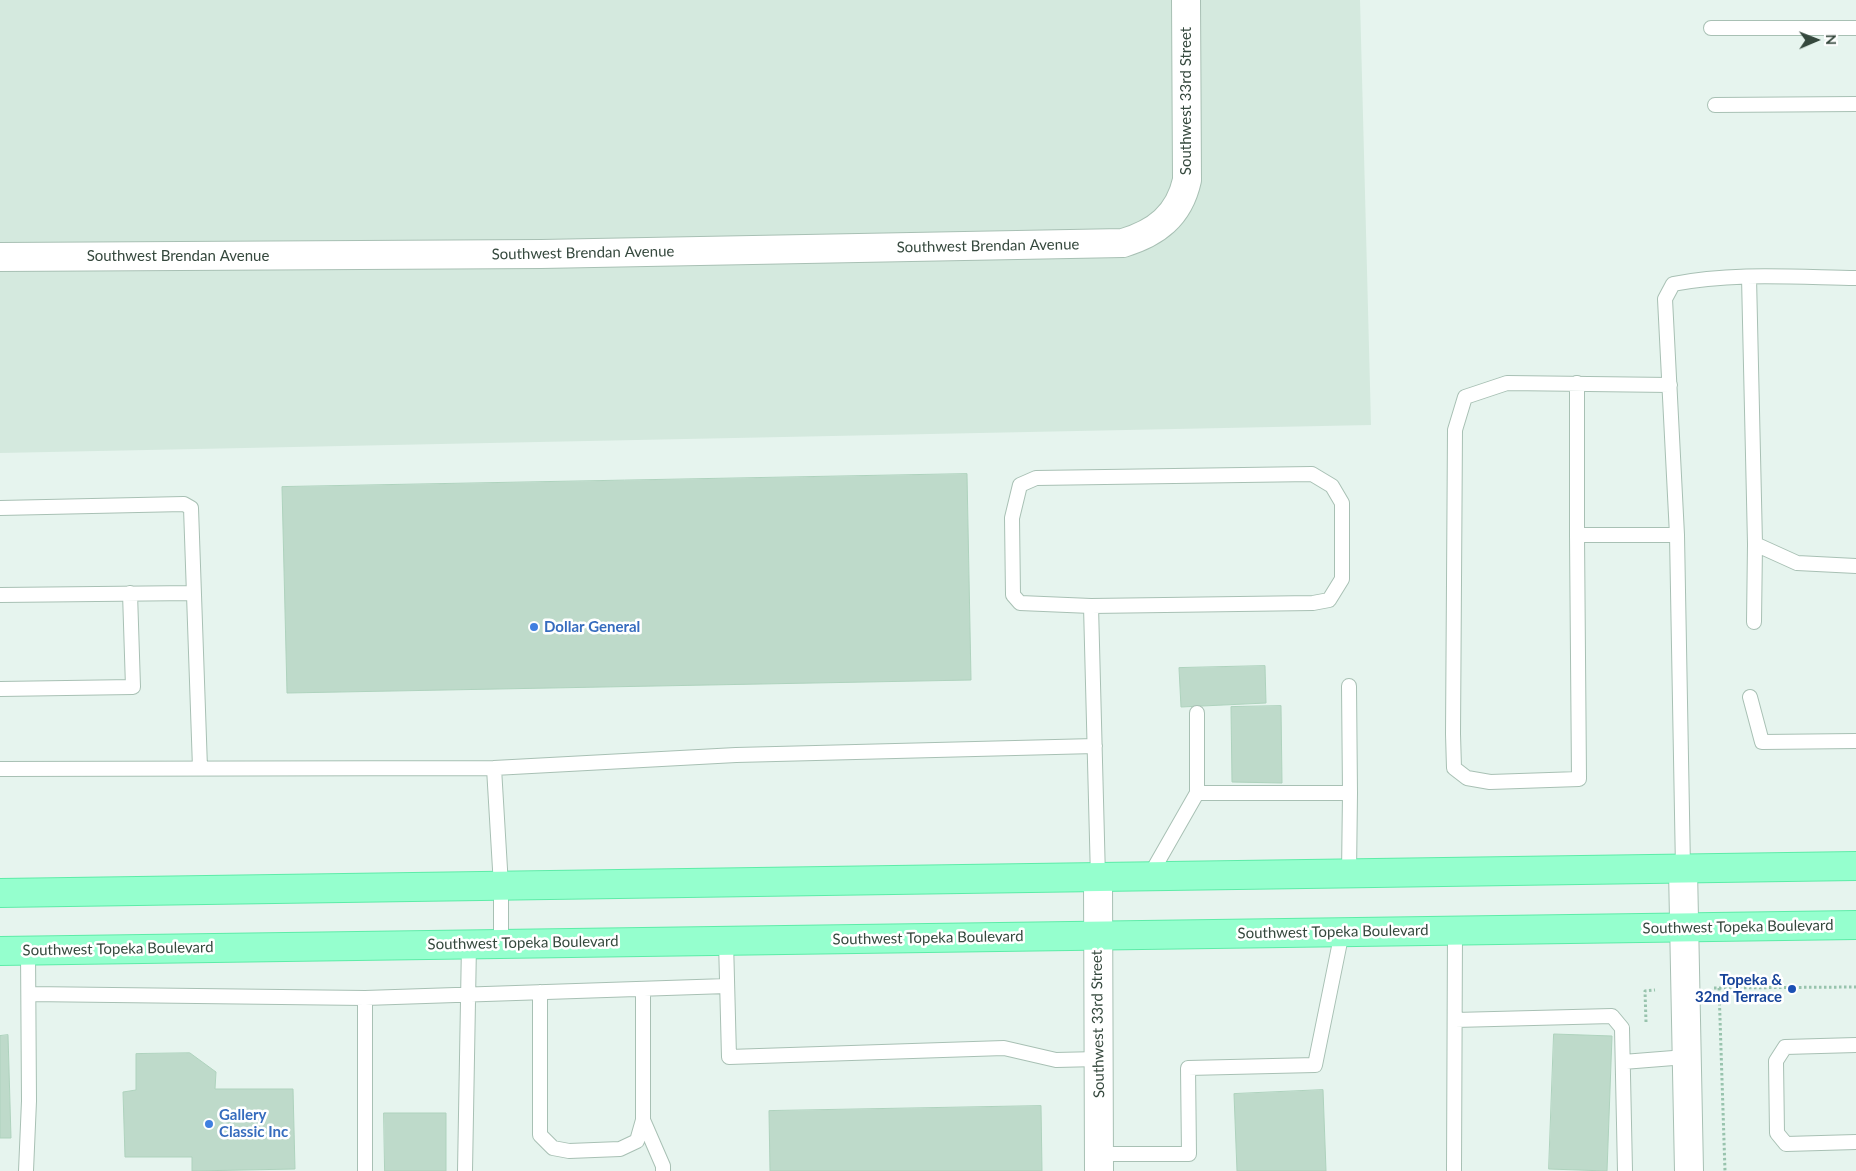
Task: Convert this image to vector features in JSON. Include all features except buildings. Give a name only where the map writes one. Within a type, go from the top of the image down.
[{"type":"main road","points":[[0,893],[1856,866]]},
{"type":"main road","name":"Southwest Topeka Boulevard","points":[[0,951],[1856,925]]},
{"type":"street","name":"Southwest 33rd Street","points":[[1161,225],[1174,210],[1187,180],[1186,0]]},
{"type":"street","name":"Southwest Brendan Avenue","points":[[0,257],[541,254],[1123,243],[1143,237],[1161,225]]},
{"type":"street","points":[[1683,869],[1689,1171]]},
{"type":"street","name":"Southwest 33rd Street","points":[[1098,878],[1099,1162]]},
{"type":"lane","points":[[1711,28],[1856,28]]},
{"type":"lane","points":[[1714,105],[1856,104]]},
{"type":"lane","points":[[1683,869],[1677,535],[1665,299],[1673,284],[1691,280],[1749,277],[1856,278]]},
{"type":"lane","points":[[1749,277],[1755,544],[1754,622]]},
{"type":"lane","points":[[1577,383],[1579,779],[1490,782],[1467,778],[1454,768],[1452,734],[1455,430],[1465,398],[1507,383],[1577,383],[1670,385]]},
{"type":"lane","points":[[1312,474],[1332,486],[1342,504],[1342,579],[1329,600],[1314,604],[1091,606],[1020,603],[1013,595],[1012,518],[1020,485],[1036,478],[1312,474]]},
{"type":"lane","points":[[0,508],[184,504],[191,508],[200,768]]},
{"type":"lane","points":[[1577,535],[1677,535]]},
{"type":"lane","points":[[1755,544],[1797,563],[1856,566]]},
{"type":"lane","points":[[0,689],[133,687],[130,593]]},
{"type":"lane","points":[[0,595],[194,593]]},
{"type":"lane","points":[[1091,606],[1098,878]]},
{"type":"lane","points":[[1349,686],[1350,874]]},
{"type":"lane","points":[[1750,697],[1762,742],[1856,741]]},
{"type":"lane","points":[[1149,877],[1198,792],[1196,713]]},
{"type":"lane","points":[[0,769],[494,768],[746,755],[1095,746]]},
{"type":"lane","points":[[494,768],[502,886],[501,943]]},
{"type":"lane","points":[[1198,792],[1350,793]]},
{"type":"lane","points":[[1454,1171],[1455,931]]},
{"type":"lane","points":[[1099,1162],[1189,1154],[1188,1068],[1315,1065],[1342,932]]},
{"type":"lane","points":[[726,941],[729,1057],[1004,1048],[1056,1060],[1098,1059]]},
{"type":"lane","points":[[465,1171],[469,944]]},
{"type":"lane","points":[[26,1171],[29,1102],[28,951]]},
{"type":"lane","points":[[29,994],[365,998],[726,986]]},
{"type":"lane","points":[[540,992],[540,1134],[553,1148],[569,1151],[620,1149],[637,1141],[643,1120],[643,989]]},
{"type":"lane","points":[[365,998],[365,1171]]},
{"type":"lane","points":[[1455,1020],[1612,1016],[1622,1028],[1625,1171]]},
{"type":"lane","points":[[1856,1045],[1785,1047],[1776,1061],[1777,1133],[1786,1144],[1856,1142]]},
{"type":"lane","points":[[1623,1062],[1686,1057]]},
{"type":"lane","points":[[643,1120],[663,1166],[663,1171]]},
{"type":"path","points":[[1719,988],[1725,1171]]},
{"type":"shaded area","points":[[0,0],[1360,0],[1371,425],[0,453]]},
{"type":"place","name":"Dollar General","points":[[534,627]]},
{"type":"place","name":"Topeka & 32nd Terrace","points":[[1792,989]]},
{"type":"place","name":"Gallery Classic Inc","points":[[209,1124]]}]
